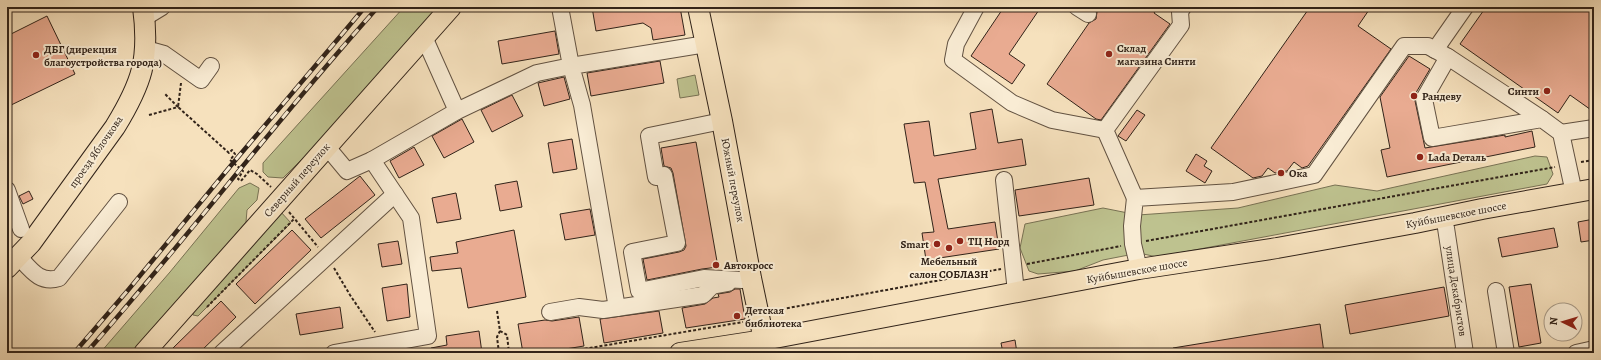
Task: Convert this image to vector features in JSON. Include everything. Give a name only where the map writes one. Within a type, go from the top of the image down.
[{"type":"main road","name":"Северный переулок","points":[[144,353],[451,7]]},
{"type":"main road","name":"Южный переулок","points":[[698,7],[722,121],[746,279],[765,350]]},
{"type":"main road","name":"проезд Яблочкова","points":[[18,247],[115,127],[126,109],[142,72],[146,49],[144,12]]},
{"type":"main road","name":"проезд Яблочкова","points":[[18,247],[112,111],[127,85],[136,60],[144,12]]},
{"type":"main road","name":"Куйбышевское шоссе","points":[[765,350],[1016,292],[1139,269],[1384,229],[1594,189]]},
{"type":"main road","name":"Куйбышевское шоссе","points":[[680,353],[765,350],[1417,235],[1446,228],[1594,202]]},
{"type":"street","points":[[144,12],[162,7]]},
{"type":"street","points":[[560,7],[572,66],[582,104],[617,308]]},
{"type":"street","points":[[976,7],[956,44],[953,60],[1012,103],[1052,120],[1105,130]]},
{"type":"street","points":[[1105,130],[1181,25],[1180,12],[1184,7]]},
{"type":"street","points":[[1465,7],[1441,53],[1424,99],[1432,138],[1542,119]]},
{"type":"street","points":[[424,37],[457,111]]},
{"type":"street","points":[[327,146],[346,171],[372,160],[457,111],[537,73],[706,44]]},
{"type":"street","points":[[1135,198],[1233,192],[1314,175],[1404,46],[1428,46],[1441,53],[1561,133],[1574,193]]},
{"type":"street","points":[[146,49],[164,54],[201,80],[211,66]]},
{"type":"street","points":[[722,121],[649,136],[656,177],[664,175],[677,243],[632,252],[639,291],[704,278],[746,279]]},
{"type":"street","points":[[1561,133],[1594,128]]},
{"type":"street","points":[[1105,130],[1135,198],[1132,226],[1133,244],[1139,269]]},
{"type":"street","points":[[334,353],[433,335],[411,218],[372,160]]},
{"type":"street","points":[[1004,180],[1012,267],[1016,292]]},
{"type":"street","points":[[7,190],[18,247]]},
{"type":"street","points":[[222,353],[395,194]]},
{"type":"street","points":[[7,216],[18,247],[31,271],[44,280],[51,280],[59,278],[119,202]]},
{"type":"street","name":"улица Декабристов","points":[[1446,228],[1465,353]]},
{"type":"street","points":[[550,312],[579,307],[603,310],[703,295],[712,286],[746,279]]},
{"type":"street","points":[[1496,290],[1506,353]]},
{"type":"street","points":[[1576,353],[1594,349]]},
{"type":"path","points":[[176,62],[182,84],[178,107]]},
{"type":"path","points":[[165,94],[224,149],[229,153],[232,150],[235,154],[230,160],[243,171],[238,179],[241,181],[250,170]]},
{"type":"path","points":[[149,115],[178,107]]},
{"type":"path","points":[[777,310],[1594,160]]},
{"type":"path","points":[[203,311],[294,219]]},
{"type":"path","points":[[497,311],[500,331],[497,337],[499,353]]},
{"type":"path","points":[[560,353],[743,322]]},
{"type":"path","points":[[500,331],[507,335],[509,353]]},
{"type":"green space","points":[[404,7],[438,7],[310,151],[283,178],[268,177],[263,172],[263,163]]},
{"type":"green space","points":[[695,75],[699,95],[680,98],[677,79]]},
{"type":"green space","points":[[1535,156],[1547,157],[1553,174],[1547,184],[1157,257],[1139,253],[1103,260],[1075,271],[1038,274],[1029,271],[1020,248],[1025,224],[1103,208],[1138,215],[1238,208],[1335,185],[1377,191]]},
{"type":"green space","points":[[250,183],[259,188],[257,200],[247,210],[246,222],[139,348],[134,353],[100,353],[170,272],[239,188]]},
{"type":"green space","points":[[280,211],[291,223],[198,316],[193,315],[193,310]]},
{"type":"building","points":[[592,7],[680,7],[685,35],[653,40],[651,28],[643,23],[596,31]]},
{"type":"building","points":[[1004,7],[1041,7],[1009,54],[1025,65],[1012,84],[971,56]]},
{"type":"building","name":"Склад магазина Синти","points":[[1100,7],[1158,7],[1154,13],[1170,24],[1101,120],[1096,119],[1047,84],[1089,23],[1096,19],[1097,12]]},
{"type":"building","points":[[1310,7],[1371,7],[1358,26],[1391,49],[1308,166],[1302,168],[1294,162],[1287,171],[1275,173],[1268,168],[1262,176],[1253,178],[1211,148]]},
{"type":"building","points":[[1486,7],[1594,7],[1594,112],[1570,95],[1558,113],[1460,44]]},
{"type":"building","name":"ДБГ (дирекция благоустройства города)","points":[[47,16],[75,74],[7,107],[7,36]]},
{"type":"building","points":[[555,31],[559,54],[502,64],[498,41]]},
{"type":"building","points":[[1409,56],[1430,69],[1414,96],[1425,148],[1505,135],[1505,137],[1532,131],[1535,147],[1387,177],[1381,150],[1390,148],[1380,97]]},
{"type":"building","points":[[660,61],[664,83],[591,96],[587,73]]},
{"type":"building","points":[[564,77],[570,99],[544,106],[538,83]]},
{"type":"building","points":[[512,95],[523,116],[492,132],[481,110]]},
{"type":"building","points":[[992,109],[998,143],[1022,139],[1026,165],[938,179],[948,229],[995,222],[999,249],[926,260],[922,233],[934,232],[925,182],[914,183],[904,124],[929,121],[934,156],[976,149],[970,113]]},
{"type":"building","points":[[1137,110],[1145,115],[1126,141],[1118,136]]},
{"type":"building","points":[[462,119],[474,142],[444,158],[432,136]]},
{"type":"building","points":[[572,139],[577,169],[553,173],[548,143]]},
{"type":"building","points":[[696,142],[718,267],[647,280],[643,259],[679,252],[684,250],[686,246],[673,173],[671,168],[664,166],[661,148]]},
{"type":"building","points":[[414,147],[424,165],[399,178],[390,161]]},
{"type":"building","points":[[1196,154],[1207,161],[1204,166],[1212,171],[1205,183],[1186,171]]},
{"type":"building","points":[[360,176],[375,195],[321,238],[305,219]]},
{"type":"building","points":[[1089,178],[1094,205],[1019,216],[1015,190]]},
{"type":"building","points":[[517,181],[522,207],[500,211],[495,185]]},
{"type":"building","points":[[29,191],[33,199],[23,204],[19,196]]},
{"type":"building","points":[[456,193],[461,219],[437,223],[432,198]]},
{"type":"building","points":[[590,209],[595,235],[565,240],[560,214]]},
{"type":"building","points":[[1594,219],[1594,240],[1581,242],[1578,222]]},
{"type":"building","points":[[1554,228],[1558,247],[1502,257],[1498,238]]},
{"type":"building","points":[[292,230],[311,250],[255,304],[236,284]]},
{"type":"building","points":[[514,230],[526,297],[468,308],[461,268],[432,271],[430,257],[458,253],[456,242]]},
{"type":"building","points":[[398,241],[402,264],[382,267],[378,244]]},
{"type":"building","points":[[407,284],[410,317],[387,321],[382,288]]},
{"type":"building","points":[[1531,284],[1541,343],[1519,347],[1509,287]]},
{"type":"building","points":[[1444,287],[1449,316],[1350,334],[1345,305]]},
{"type":"building","points":[[735,289],[740,289],[745,319],[686,328],[682,308],[705,304],[713,298],[719,297],[718,294],[730,292]]},
{"type":"building","points":[[221,301],[236,317],[199,353],[176,353],[172,349]]},
{"type":"building","points":[[340,307],[343,328],[300,335],[296,314]]},
{"type":"building","points":[[659,311],[663,333],[604,343],[600,319]]},
{"type":"building","points":[[579,317],[584,346],[541,353],[523,353],[518,324]]},
{"type":"building","points":[[1320,324],[1324,353],[1174,353],[1173,348]]},
{"type":"building","points":[[479,331],[482,353],[431,353],[431,348],[447,345],[446,336]]},
{"type":"building","points":[[1015,340],[1017,353],[1003,353],[1001,343]]},
{"type":"railway","points":[[74,353],[365,7]]},
{"type":"railway","points":[[86,353],[160,267],[304,92],[378,7]]},
{"type":"place","name":"Склад магазина Синти","points":[[1109,54]]},
{"type":"place","name":"ДБГ (дирекция благоустройства города)","points":[[36,55]]},
{"type":"place","name":"Синти","points":[[1547,91]]},
{"type":"place","name":"Рандеву","points":[[1414,96]]},
{"type":"place","name":"Lada Dеталь","points":[[1420,157]]},
{"type":"place","name":"Ока","points":[[1281,173]]},
{"type":"place","name":"ТЦ Норд","points":[[960,241]]},
{"type":"place","name":"Smart","points":[[937,244]]},
{"type":"place","name":"Мебельный салон СОБЛАЗН","points":[[949,248]]},
{"type":"place","name":"Автокросс","points":[[716,265]]},
{"type":"place","name":"Детская библиотека","points":[[737,316]]}]
